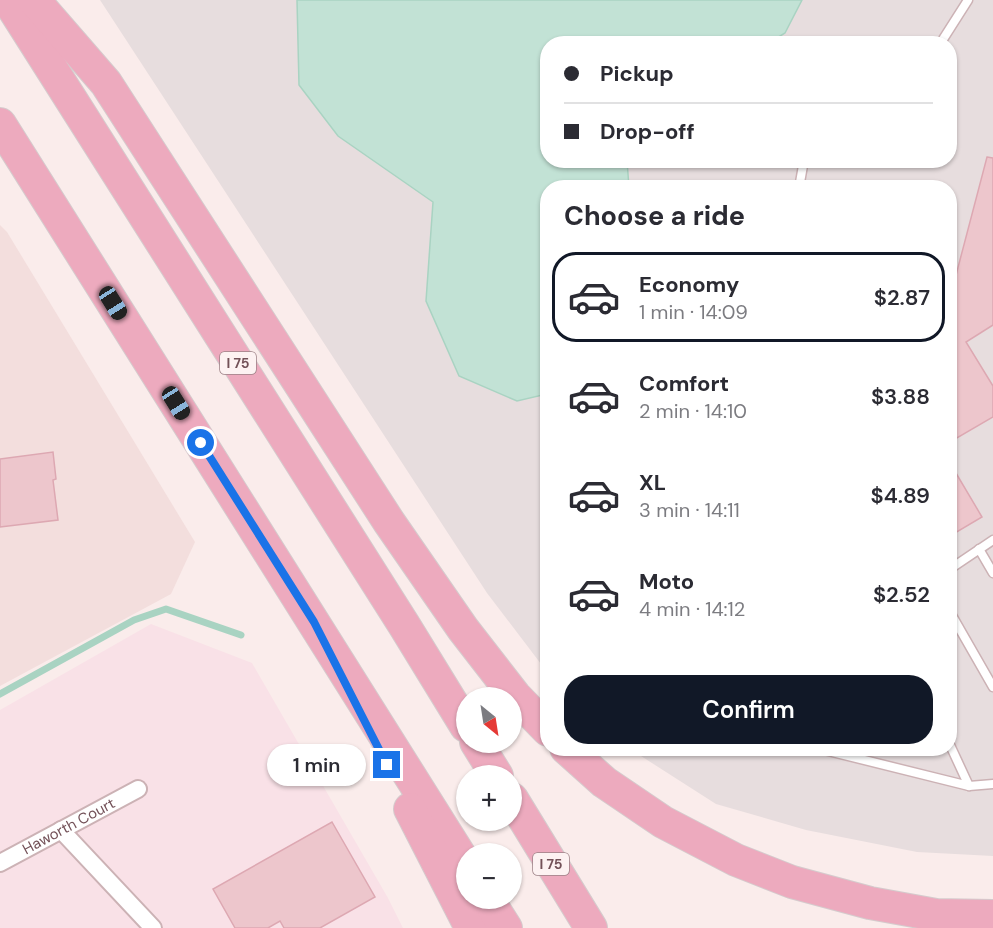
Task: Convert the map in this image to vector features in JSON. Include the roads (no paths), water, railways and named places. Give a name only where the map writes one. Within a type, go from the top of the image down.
[{"type":"highway","name":"I 75","points":[[8,0],[456,710]]},
{"type":"highway","points":[[34,0],[106,83],[389,522],[463,629],[515,696],[540,722]]},
{"type":"highway","points":[[0,124],[456,850]]},
{"type":"highway","points":[[314,622],[471,928]]},
{"type":"highway","points":[[575,756],[604,782],[663,822],[736,860],[792,882],[870,903],[936,915],[993,916]]},
{"type":"highway","name":"I 75","points":[[522,815],[591,928]]},
{"type":"highway","points":[[494,909],[506,928]]},
{"type":"street","name":"Haworth Court","points":[[0,863],[138,789]]},
{"type":"street","points":[[61,830],[153,928]]},
{"type":"lane","points":[[945,36],[968,0]]},
{"type":"lane","points":[[957,564],[993,540]]},
{"type":"lane","points":[[979,549],[993,573]]},
{"type":"lane","points":[[957,624],[993,687]]},
{"type":"lane","points":[[848,756],[969,786],[993,784]]},
{"type":"lane","points":[[955,756],[969,786]]},
{"type":"waterway","points":[[0,694],[134,620],[166,609],[241,635]]}]
